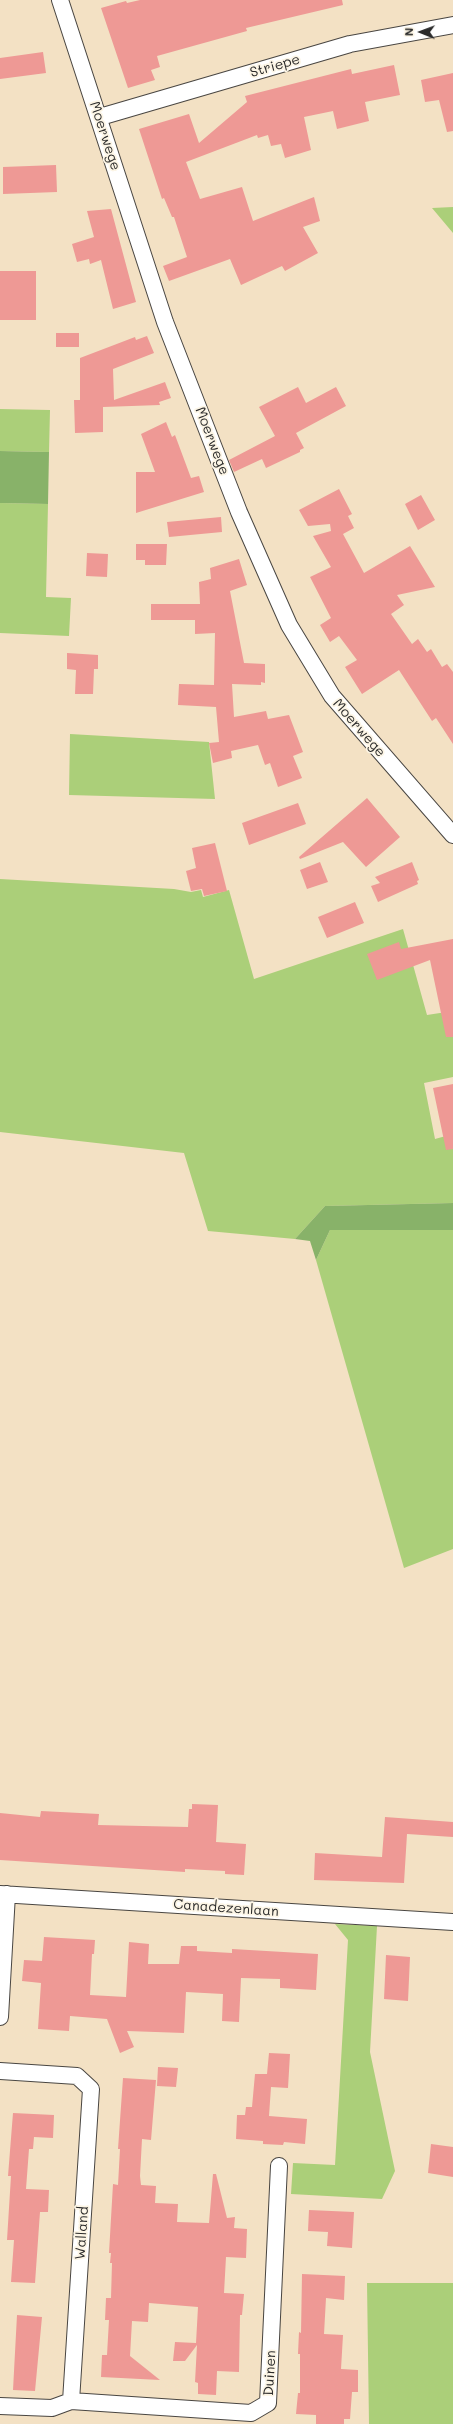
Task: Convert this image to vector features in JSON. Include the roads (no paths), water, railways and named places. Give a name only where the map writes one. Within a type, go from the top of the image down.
[{"type":"street","name":"Moerwege","points":[[60,0],[100,117],[165,322],[239,512],[289,625],[332,696],[453,836]]},
{"type":"street","name":"Striepe","points":[[100,117],[350,44],[453,25]]},
{"type":"street","name":"Canadezenlaan","points":[[4,1894],[453,1922]]},
{"type":"street","points":[[0,2016],[4,1894]]},
{"type":"street","name":"Walland","points":[[0,2071],[77,2076],[90,2089],[71,2401]]},
{"type":"street","name":"Duinen","points":[[71,2401],[251,2413],[268,2403],[280,2166]]},
{"type":"street","points":[[0,2406],[52,2408],[71,2401]]}]
